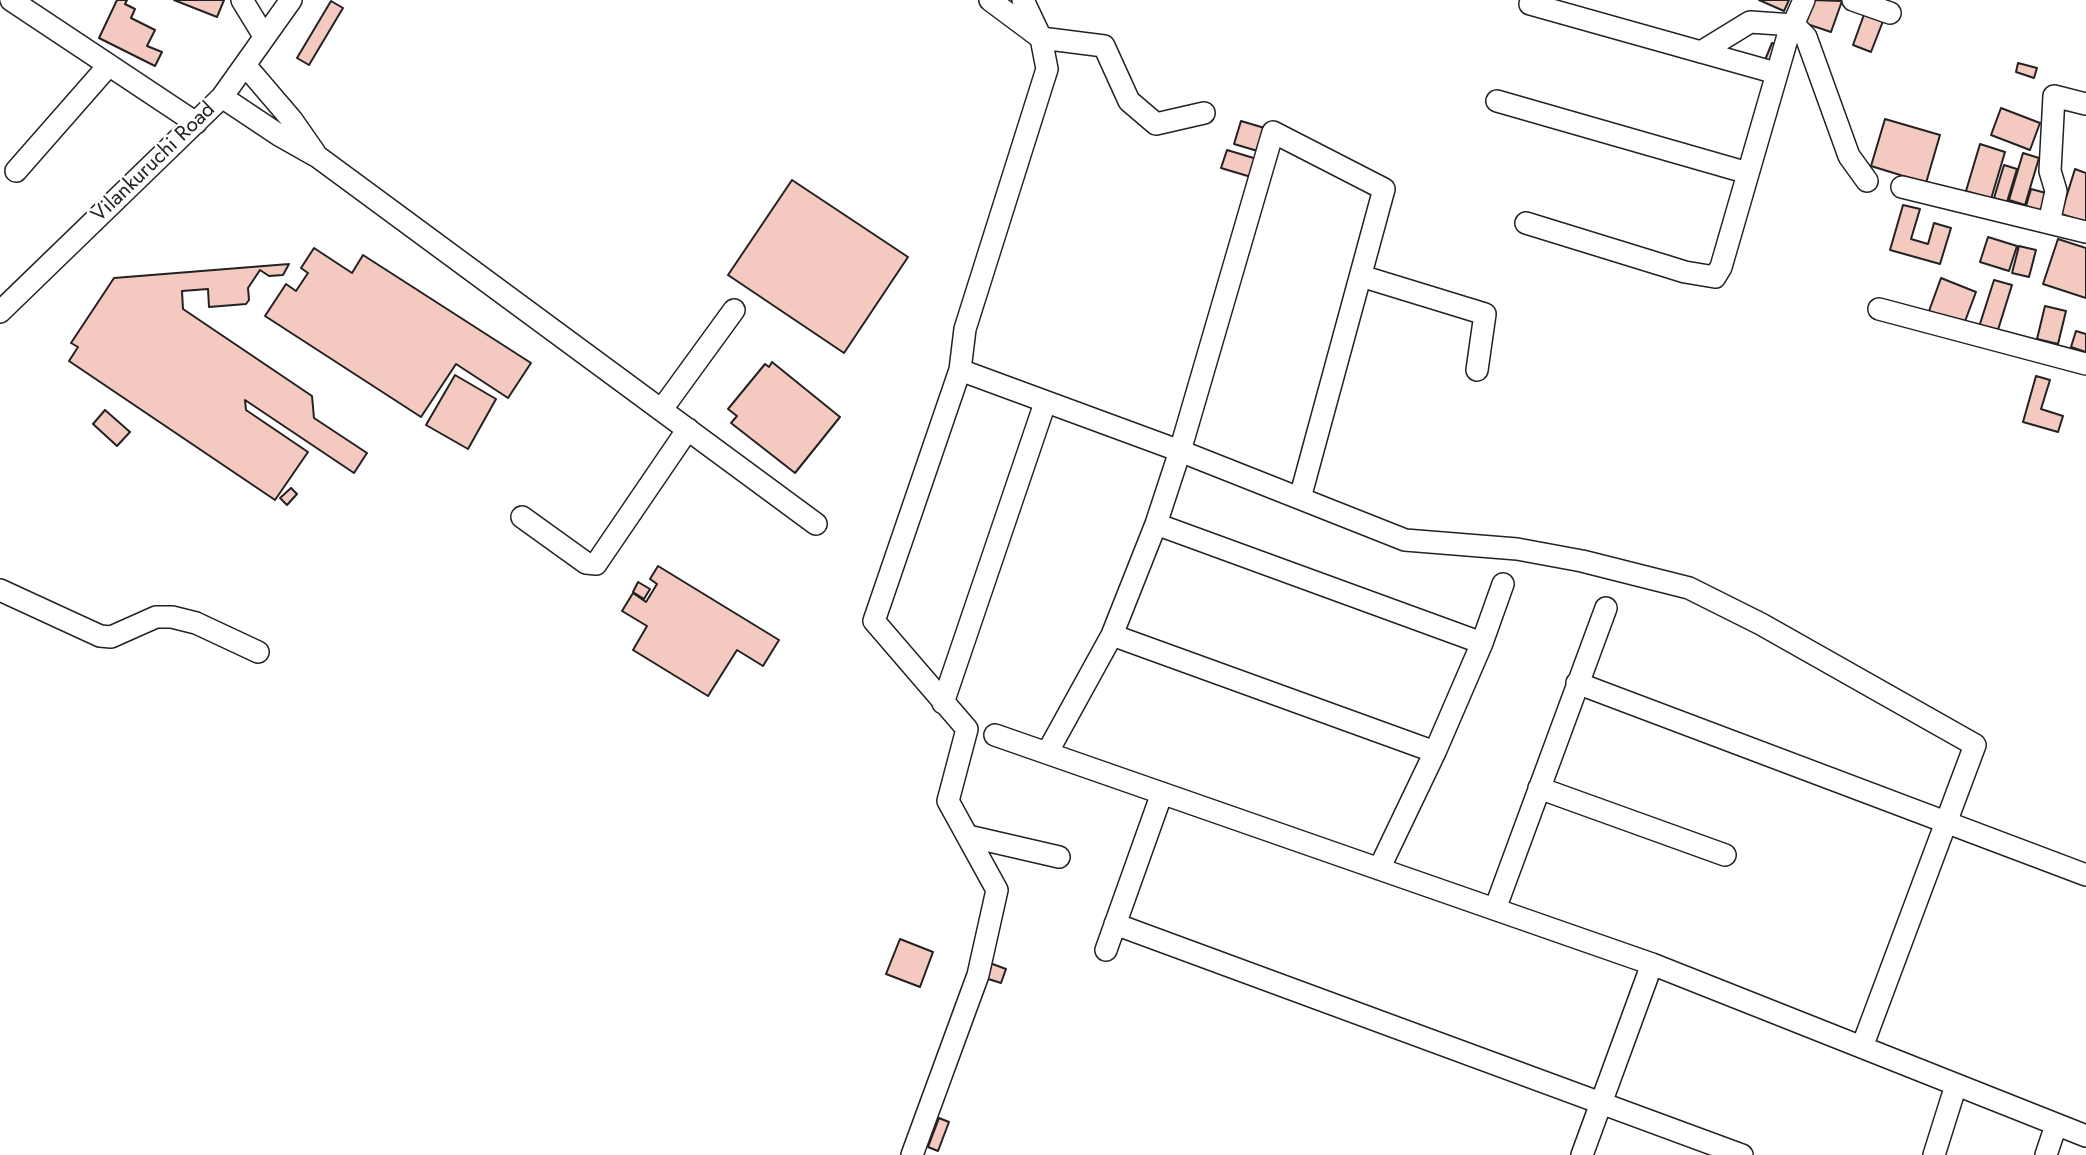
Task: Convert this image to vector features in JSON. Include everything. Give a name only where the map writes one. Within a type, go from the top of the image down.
[{"type":"street","points":[[10,0],[196,122]]},
{"type":"street","points":[[242,0],[264,36]]},
{"type":"street","name":"Vilankuruchi Road","points":[[1,309],[222,97],[290,0]]},
{"type":"street","points":[[990,0],[1041,38],[1104,46],[1129,101],[1156,124],[1204,113]]},
{"type":"street","points":[[912,1155],[978,975],[997,890],[948,801],[967,729],[874,621],[960,370],[965,329],[1047,69],[1041,38],[1023,0]]},
{"type":"street","points":[[1526,223],[1685,272],[1715,276],[1721,267],[1776,73],[1804,0]]},
{"type":"street","points":[[1853,0],[1890,13]]},
{"type":"street","points":[[1530,4],[1776,73]]},
{"type":"street","points":[[1701,52],[1750,22],[1794,25],[1806,37],[1849,156],[1867,181]]},
{"type":"street","points":[[16,170],[109,65]]},
{"type":"street","points":[[244,65],[292,120],[318,157]]},
{"type":"street","points":[[2049,223],[2056,191],[2050,171],[2054,96],[2086,104]]},
{"type":"street","points":[[222,97],[318,157],[817,524]]},
{"type":"street","points":[[1497,101],[1748,173]]},
{"type":"street","points":[[1047,753],[1112,635],[1156,524],[1180,451],[1273,132],[1384,189],[1300,498]]},
{"type":"street","points":[[1902,187],[2086,232]]},
{"type":"street","points":[[1360,276],[1485,314],[1477,370]]},
{"type":"street","points":[[1879,309],[2086,364]]},
{"type":"street","points":[[662,409],[734,310]]},
{"type":"street","points":[[960,370],[1180,451],[1405,540],[1517,549],[1582,561],[1689,588],[1762,624],[1975,745],[1862,1047]]},
{"type":"street","points":[[943,703],[1045,403]]},
{"type":"street","points":[[522,517],[586,563],[596,564],[688,429]]},
{"type":"street","points":[[1156,524],[1482,643]]},
{"type":"street","points":[[1379,869],[1435,752],[1482,643],[1503,584]]},
{"type":"street","points":[[0,590],[100,636],[111,637],[156,617],[172,617],[196,623],[258,652]]},
{"type":"street","points":[[1495,909],[1606,608]]},
{"type":"street","points":[[1112,635],[1435,752]]},
{"type":"street","points":[[1577,683],[2086,875]]},
{"type":"street","points":[[995,735],[1653,964],[2086,1136]]},
{"type":"street","points":[[1539,788],[1724,855]]},
{"type":"street","points":[[1106,950],[1162,793]]},
{"type":"street","points":[[968,836],[1059,858]]},
{"type":"street","points":[[1115,924],[1742,1155]]},
{"type":"street","points":[[1582,1155],[1653,964]]},
{"type":"street","points":[[1934,1155],[1956,1085]]},
{"type":"street","points":[[2046,1155],[2056,1125]]},
{"type":"building","points":[[117,0],[127,0],[125,4],[135,9],[131,18],[155,30],[147,46],[162,52],[155,66],[99,38]]},
{"type":"building","points":[[174,0],[224,0],[217,17]]},
{"type":"building","points":[[1759,0],[1789,0],[1784,11]]},
{"type":"building","points":[[1812,0],[1842,1],[1831,32],[1804,23]]},
{"type":"building","points":[[331,1],[343,8],[309,65],[297,58]]},
{"type":"building","points":[[1866,9],[1885,16],[1871,52],[1853,45]]},
{"type":"building","points":[[1772,43],[1793,52],[1786,69],[1765,60]]},
{"type":"building","points":[[2018,63],[2037,68],[2034,78],[2016,72]]},
{"type":"building","points":[[2001,108],[2040,123],[2030,150],[1991,135]]},
{"type":"building","points":[[1885,119],[1940,135],[1926,183],[1871,166]]},
{"type":"building","points":[[1241,121],[1268,129],[1261,152],[1234,144]]},
{"type":"building","points":[[1980,144],[2005,152],[1991,199],[1966,191]]},
{"type":"building","points":[[1227,150],[1257,159],[1251,177],[1221,168]]},
{"type":"building","points":[[2023,153],[2039,158],[2025,205],[2009,200]]},
{"type":"building","points":[[2004,165],[2017,169],[2007,202],[1994,198]]},
{"type":"building","points":[[2075,169],[2086,173],[2086,222],[2061,214]]},
{"type":"building","points":[[792,180],[908,257],[844,353],[728,275]]},
{"type":"building","points":[[2031,189],[2046,193],[2041,211],[2026,206]]},
{"type":"building","points":[[1903,205],[1920,209],[1911,239],[1928,244],[1934,223],[1951,228],[1940,264],[1890,250]]},
{"type":"building","points":[[1988,237],[2017,246],[2009,271],[1980,262]]},
{"type":"building","points":[[2058,239],[2086,248],[2086,298],[2043,284]]},
{"type":"building","points":[[2019,246],[2036,250],[2029,277],[2012,273]]},
{"type":"building","points":[[314,248],[352,273],[363,255],[531,363],[508,398],[456,364],[421,417],[265,316],[286,284],[296,291],[308,273],[301,268]]},
{"type":"building","points":[[289,264],[283,275],[269,276],[260,270],[248,288],[249,300],[246,304],[209,307],[208,289],[182,291],[183,309],[312,396],[314,418],[367,453],[354,473],[245,400],[246,410],[308,452],[275,500],[69,361],[78,347],[71,343],[114,278]]},
{"type":"building","points":[[1941,278],[1976,292],[1964,324],[1929,311]]},
{"type":"building","points":[[1994,280],[2012,285],[1997,333],[1979,327]]},
{"type":"building","points":[[2045,306],[2066,311],[2058,344],[2037,339]]},
{"type":"building","points":[[2076,331],[2086,334],[2086,352],[2071,347]]},
{"type":"building","points":[[772,362],[840,417],[795,473],[731,423],[737,416],[728,409],[765,364],[769,367]]},
{"type":"building","points":[[455,375],[496,399],[468,449],[426,425]]},
{"type":"building","points":[[2036,376],[2050,380],[2041,409],[2063,416],[2058,432],[2023,422]]},
{"type":"building","points":[[105,410],[130,432],[117,446],[93,424]]},
{"type":"building","points":[[291,488],[297,494],[287,505],[280,498]]},
{"type":"building","points":[[658,566],[779,640],[763,666],[737,650],[708,696],[633,650],[647,626],[622,611],[633,593],[646,602],[657,584],[650,579]]},
{"type":"building","points":[[638,582],[650,589],[644,599],[633,592]]},
{"type":"building","points":[[900,939],[933,952],[920,987],[886,974]]},
{"type":"building","points":[[987,962],[1006,969],[1001,983],[982,977]]},
{"type":"building","points":[[939,1118],[949,1122],[938,1151],[928,1147]]}]
